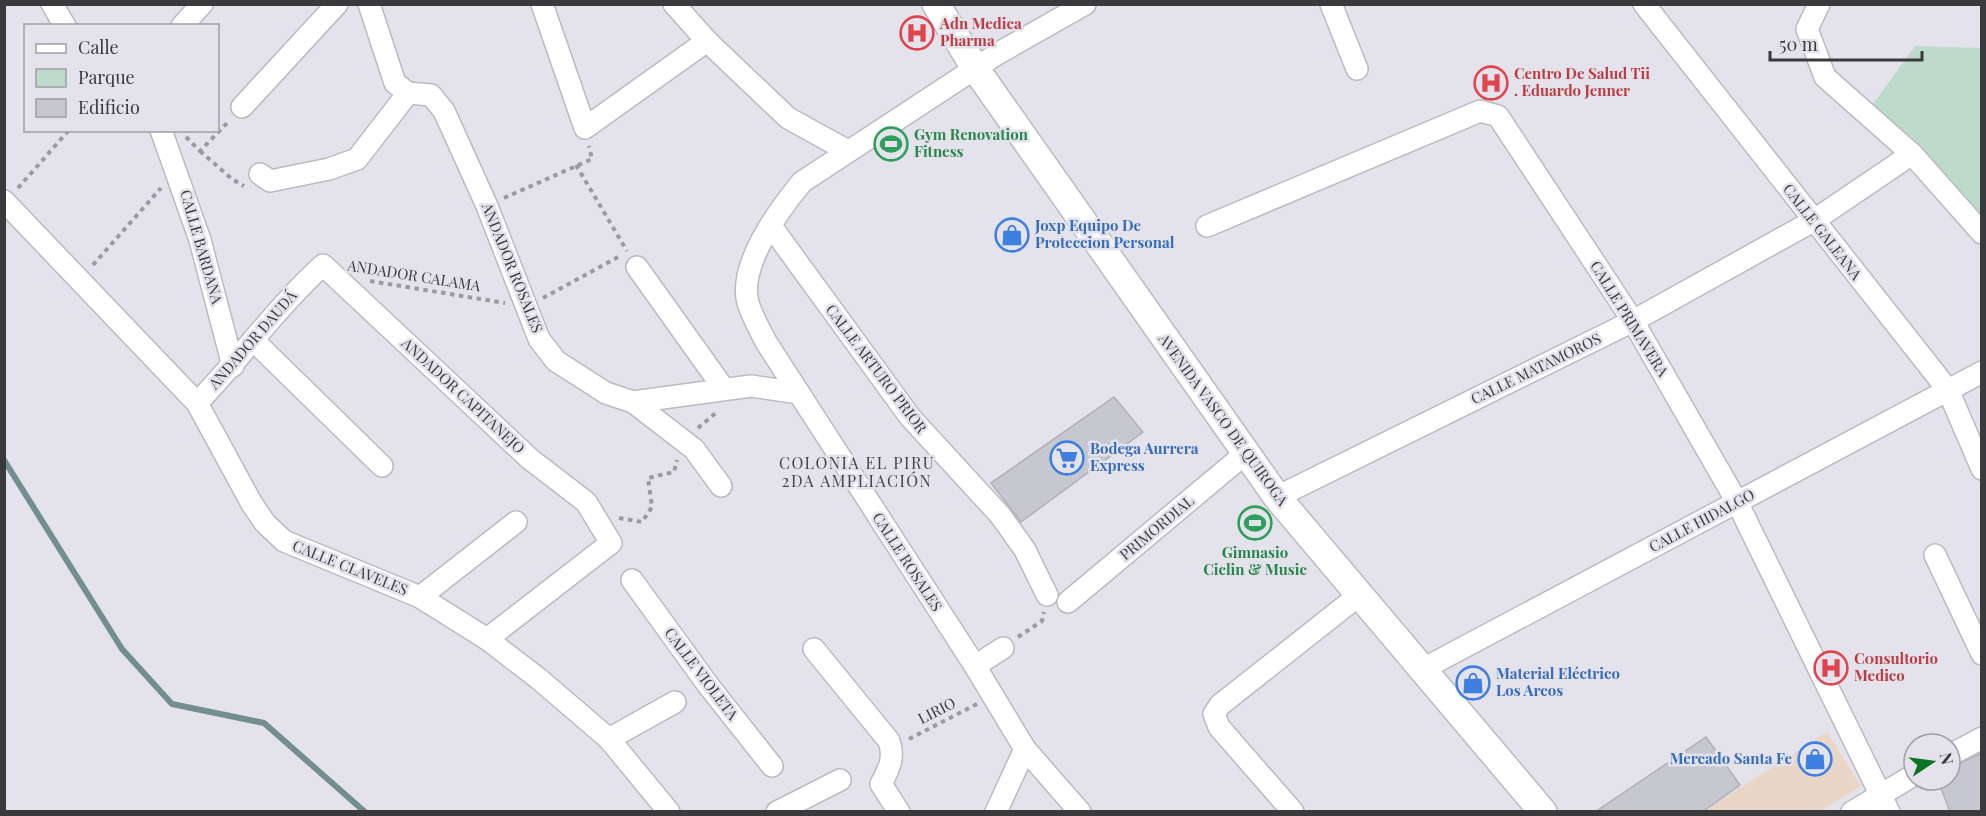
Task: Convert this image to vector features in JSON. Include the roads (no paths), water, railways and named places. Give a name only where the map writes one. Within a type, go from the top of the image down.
[{"type":"main road","name":"AVENIDA VASCO DE QUIROGA","points":[[936,4],[975,68],[1277,497],[1537,809]]},
{"type":"street","points":[[52,4],[64,24]]},
{"type":"street","points":[[184,24],[202,4]]},
{"type":"street","points":[[242,107],[337,4]]},
{"type":"street","points":[[260,174],[270,181],[329,169],[357,159],[408,93],[395,83],[369,4]]},
{"type":"street","points":[[542,4],[585,128],[706,41]]},
{"type":"street","points":[[674,4],[706,41],[788,118],[848,151]]},
{"type":"street","points":[[771,226],[802,182],[975,68],[1085,4]]},
{"type":"street","points":[[1331,4],[1358,69]]},
{"type":"street","name":"CALLE GALEANA","points":[[1644,4],[1948,390],[1982,469]]},
{"type":"street","points":[[1820,4],[1807,29],[1825,77],[1912,154],[1982,233]]},
{"type":"street","name":"ANDADOR ROSALES","points":[[408,93],[431,95],[444,111],[487,206],[540,339],[556,361],[606,393],[633,402],[751,386],[799,393]]},
{"type":"street","name":"CALLE PRIMAVERA","points":[[1207,226],[1480,111],[1498,116],[1633,321],[1737,502],[1884,803]]},
{"type":"street","name":"CALLE BARDANA","points":[[162,132],[200,240],[233,366]]},
{"type":"street","name":"CALLE MATAMOROS","points":[[1277,497],[1633,321],[1813,221],[1912,154]]},
{"type":"street","name":"CALLE CLAVELES","points":[[6,200],[79,281],[197,402],[252,504],[265,523],[284,541],[420,597],[487,639],[539,679],[609,739],[669,812]]},
{"type":"street","name":"CALLE ROSALES","points":[[771,226],[755,254],[748,276],[748,302],[766,342],[1026,749],[1080,812]]},
{"type":"street","name":"CALLE ARTURO PRIOR","points":[[771,226],[910,417],[1000,515],[1024,550],[1047,595]]},
{"type":"street","points":[[632,260],[724,389]]},
{"type":"street","name":"ANDADOR DAUDÁ","points":[[197,402],[233,366],[309,277],[322,265],[334,275]]},
{"type":"street","name":"ANDADOR CAPITANEJO","points":[[334,275],[530,459],[586,502],[611,543],[487,639]]},
{"type":"street","points":[[253,340],[382,466]]},
{"type":"street","name":"CALLE HIDALGO","points":[[1421,669],[1982,372]]},
{"type":"street","points":[[633,402],[694,449],[721,486]]},
{"type":"street","name":"PRIMORDIAL","points":[[1068,603],[1246,453]]},
{"type":"street","points":[[420,597],[516,522]]},
{"type":"street","points":[[1935,555],[1982,654]]},
{"type":"street","name":"CALLE VIOLETA","points":[[632,580],[708,685],[772,766]]},
{"type":"street","points":[[1293,812],[1219,727],[1215,714],[1220,705],[1358,596]]},
{"type":"street","points":[[975,666],[1003,648]]},
{"type":"street","points":[[814,650],[889,741],[892,748],[891,766],[881,784],[899,812]]},
{"type":"street","points":[[609,739],[675,702]]},
{"type":"street","points":[[1962,749],[1982,738]]},
{"type":"street","points":[[996,812],[1026,749]]},
{"type":"street","points":[[777,812],[840,780]]},
{"type":"street","points":[[1852,812],[1884,803],[1902,786]]},
{"type":"waterway","points":[[4,460],[122,649],[172,704],[264,723],[365,812]]},
{"type":"place","name":"Adn Medica Pharma","points":[[917,33]]},
{"type":"place","name":"Centro De Salud Tii . Eduardo Jenner","points":[[1491,83]]},
{"type":"place","name":"Gym Renovation Fitness","points":[[891,144]]},
{"type":"place","name":"Joxp Equipo De Proteccion Personal","points":[[1012,235]]},
{"type":"place","name":"Bodega Aurrera Express","points":[[1067,458]]},
{"type":"place","name":"Gimnasio Ciclin & Music","points":[[1255,523]]},
{"type":"place","name":"C0nsultorio Medico","points":[[1831,668]]},
{"type":"place","name":"Material Eléctrico Los Arcos","points":[[1473,683]]},
{"type":"place","name":"Mercado Santa Fe","points":[[1815,759]]},
{"type":"district","name":"COLONIA EL PIRU 2DA AMPLIACIÓN","points":[[857,472]]}]
